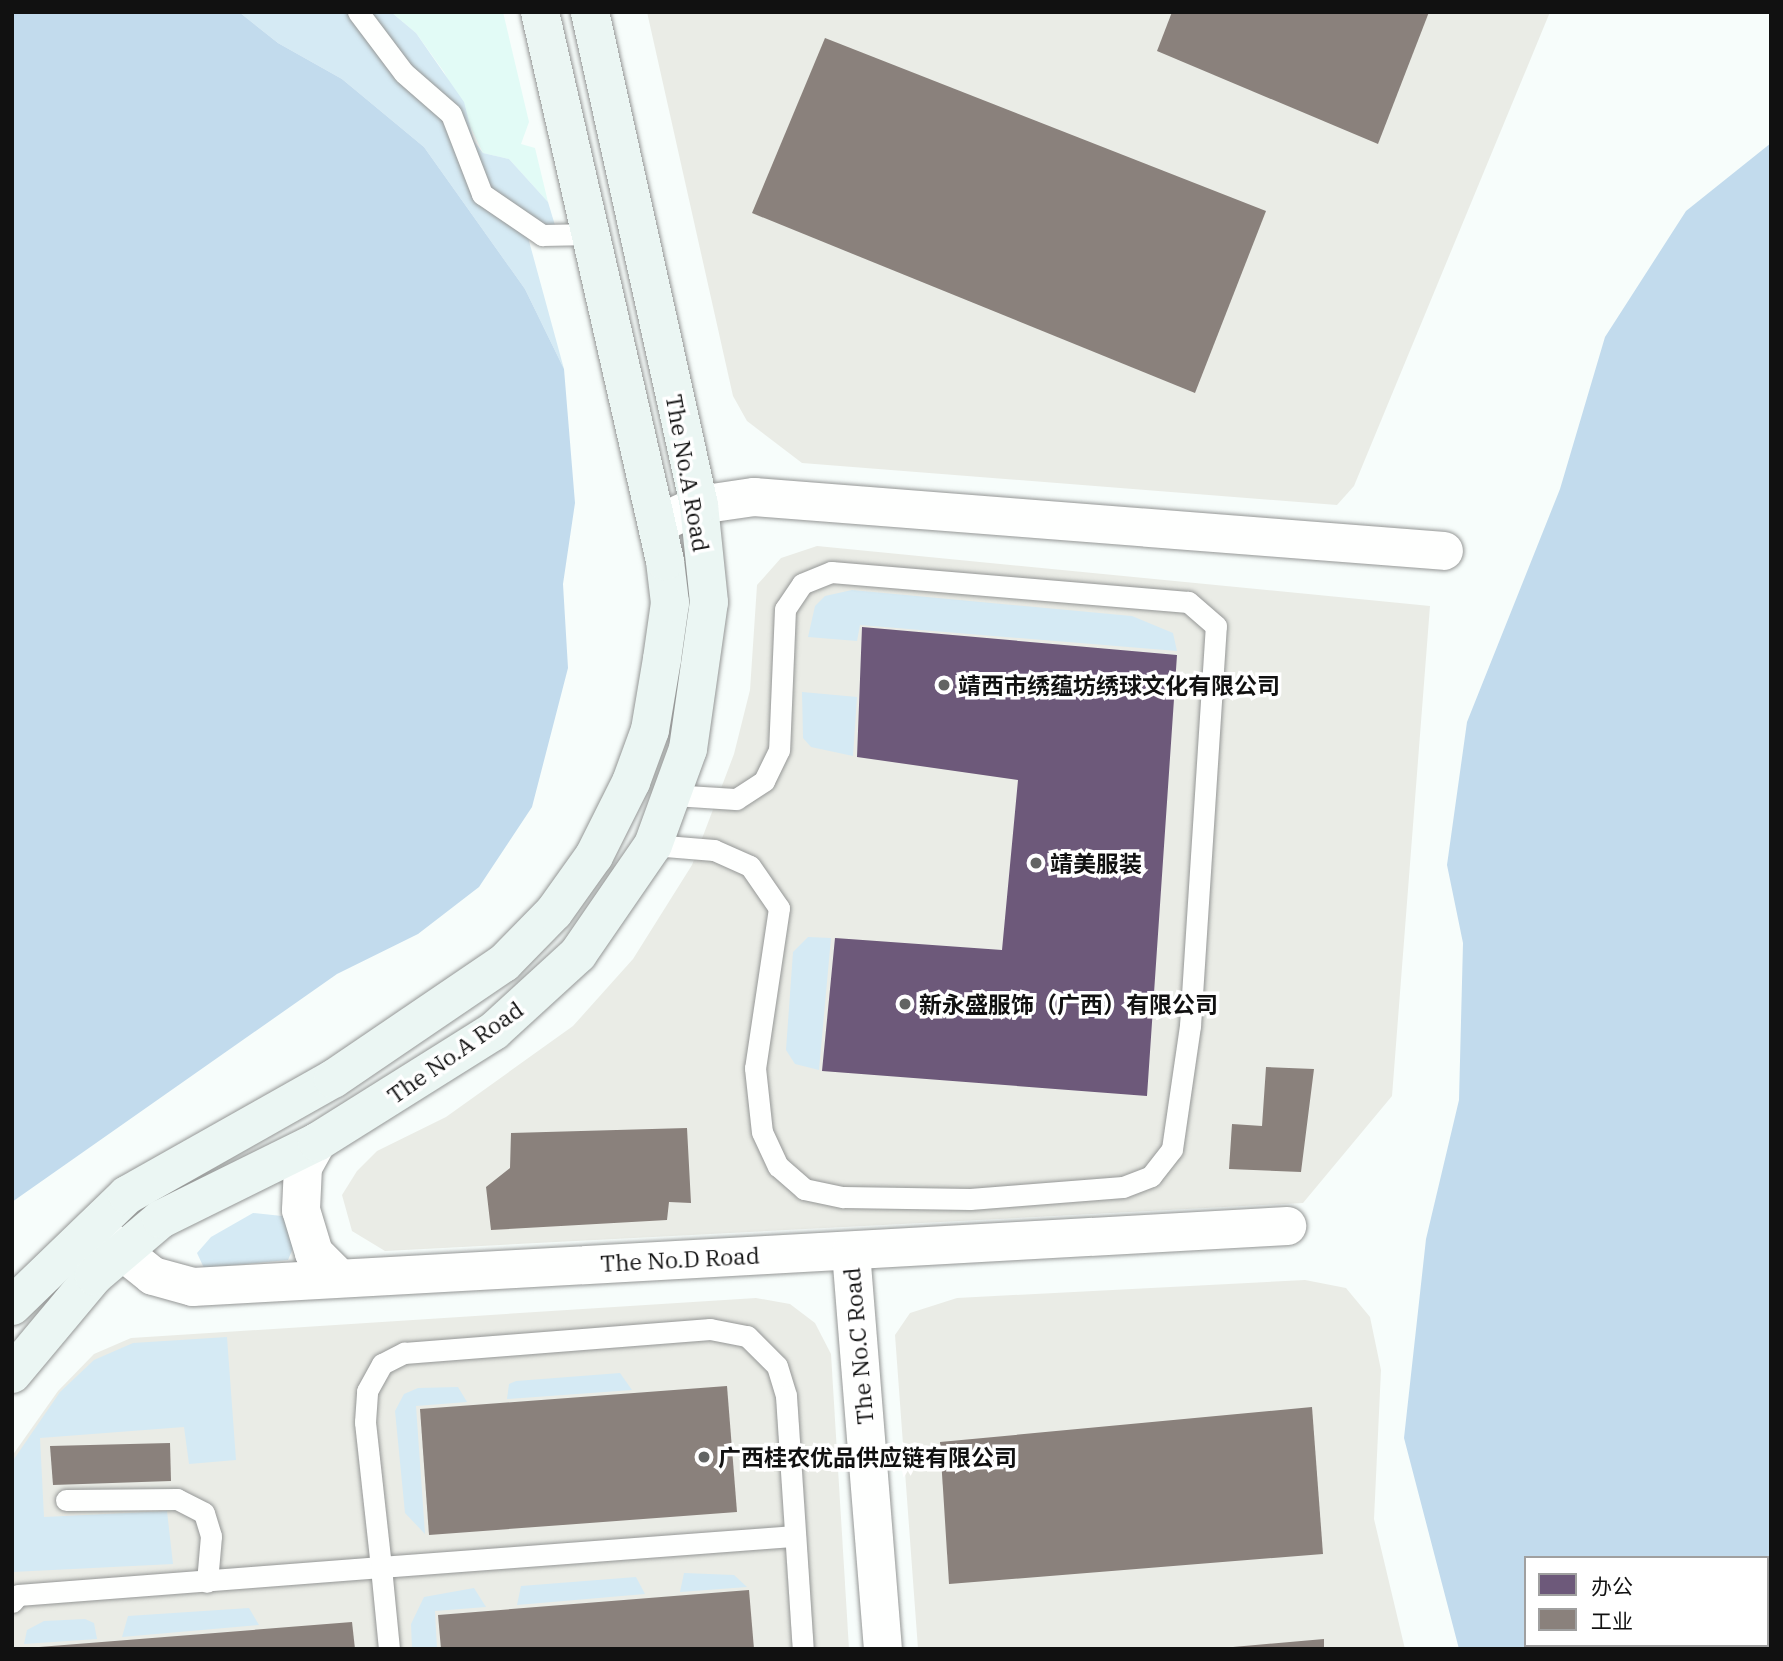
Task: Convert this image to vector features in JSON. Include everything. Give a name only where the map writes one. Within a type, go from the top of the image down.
[{"type":"street","name":"The No.A Road","points":[[12,1374],[106,1239],[127,1195],[333,1079],[504,963],[554,912],[594,856],[650,730],[670,603],[658,524],[594,234],[540,12]]},
{"type":"street","name":"The No.A Road","points":[[12,1306],[106,1239],[317,1142],[450,1062],[538,994],[578,954],[653,845],[673,795],[706,648],[709,602],[699,505],[590,12]]},
{"type":"street","points":[[658,524],[699,505],[754,498],[1444,551]]},
{"type":"street","points":[[317,1142],[303,1167],[301,1210],[314,1253],[340,1278]]},
{"type":"street","name":"The No.D Road","points":[[106,1239],[161,1279],[194,1287],[1287,1226]]},
{"type":"street","name":"The No.C Road","points":[[851,1252],[883,1649]]},
{"type":"lane","points":[[358,12],[404,74],[451,114],[482,194],[542,236],[594,234]]},
{"type":"lane","points":[[653,845],[714,849],[750,866],[779,908],[755,1068],[762,1132],[778,1166],[804,1189],[843,1198],[970,1199],[1123,1187],[1152,1176],[1172,1149],[1190,1026],[1216,626],[1188,602],[831,572],[802,584],[785,609],[779,750],[764,781],[736,799],[673,795]]},
{"type":"lane","points":[[389,1649],[365,1422],[368,1391],[382,1364],[404,1353],[710,1329],[747,1335],[777,1366],[786,1396],[803,1649]]},
{"type":"lane","points":[[66,1500],[177,1499],[204,1513],[211,1536],[206,1583]]},
{"type":"lane","points":[[12,1602],[19,1595],[206,1583],[795,1536]]},
{"type":"shaded area","points":[[12,12],[239,12],[278,43],[342,79],[424,147],[525,289],[564,369],[575,503],[563,584],[568,668],[532,807],[479,887],[418,934],[337,974],[12,1202]]},
{"type":"shaded area","points":[[239,12],[352,12],[434,102],[464,157],[526,230],[564,369],[525,289],[424,147],[342,79],[278,43]]},
{"type":"shaded area","points":[[367,12],[391,12],[416,33],[464,102],[474,141],[483,153],[509,159],[548,202],[557,232],[546,232],[483,181]]},
{"type":"shaded area","points":[[391,12],[503,12],[529,122],[521,144],[535,148],[548,202],[509,159],[483,153],[444,72],[416,33]]},
{"type":"shaded area","points":[[647,12],[1550,12],[1354,486],[1337,505],[802,463],[747,421],[733,396]]},
{"type":"shaded area","points":[[1771,143],[1771,1649],[1459,1649],[1404,1438],[1426,1239],[1459,1100],[1463,943],[1447,865],[1467,722],[1560,489],[1605,337],[1686,211]]},
{"type":"shaded area","points":[[817,546],[1430,606],[1392,1096],[1303,1203],[385,1251],[352,1231],[342,1195],[357,1171],[377,1151],[446,1117],[573,1026],[633,959],[692,865],[734,754],[750,690],[757,585],[781,558]]},
{"type":"shaded area","points":[[852,590],[1132,616],[1173,633],[1177,651],[860,625],[857,641],[808,637],[815,606],[825,596]]},
{"type":"shaded area","points":[[802,692],[857,697],[853,756],[811,747],[803,738]]},
{"type":"shaded area","points":[[808,937],[831,938],[819,1070],[795,1064],[786,1050],[793,952]]},
{"type":"shaded area","points":[[253,1213],[282,1216],[290,1225],[294,1246],[288,1260],[204,1268],[197,1253],[211,1237]]},
{"type":"shaded area","points":[[1305,1280],[1346,1288],[1370,1317],[1381,1370],[1374,1519],[1405,1649],[918,1649],[895,1335],[910,1313],[957,1298]]},
{"type":"shaded area","points":[[756,1298],[790,1304],[815,1323],[831,1354],[849,1649],[12,1649],[12,1456],[58,1391],[94,1354],[131,1338]]},
{"type":"shaded area","points":[[227,1337],[236,1460],[189,1464],[184,1427],[40,1438],[44,1517],[167,1511],[173,1564],[12,1572],[12,1462],[60,1392],[94,1360],[133,1343]]},
{"type":"shaded area","points":[[620,1373],[632,1390],[507,1399],[509,1384],[516,1381]]},
{"type":"shaded area","points":[[458,1387],[467,1402],[416,1406],[425,1534],[405,1513],[395,1411],[404,1394],[418,1388]]},
{"type":"shaded area","points":[[684,1573],[734,1575],[747,1587],[680,1592]]},
{"type":"shaded area","points":[[636,1577],[645,1594],[517,1605],[521,1586]]},
{"type":"shaded area","points":[[474,1588],[486,1607],[435,1611],[437,1649],[412,1649],[411,1624],[424,1597]]},
{"type":"shaded area","points":[[249,1608],[259,1625],[122,1637],[128,1616]]},
{"type":"shaded area","points":[[85,1619],[94,1623],[97,1639],[24,1644],[27,1630],[44,1621]]},
{"type":"building: 办公","points":[[862,627],[1177,655],[1147,1096],[822,1071],[835,938],[1002,950],[1018,780],[857,757]]},
{"type":"building: 工业","points":[[1172,12],[1429,12],[1378,144],[1157,51]]},
{"type":"building: 工业","points":[[825,38],[1266,211],[1195,393],[752,213]]},
{"type":"building: 工业","points":[[1266,1067],[1314,1069],[1301,1172],[1229,1169],[1232,1124],[1262,1126]]},
{"type":"building: 工业","points":[[687,1128],[691,1203],[669,1202],[667,1220],[491,1230],[486,1187],[510,1168],[511,1133]]},
{"type":"building: 工业","points":[[727,1386],[737,1512],[429,1535],[420,1409]]},
{"type":"building: 工业","points":[[1312,1407],[1323,1554],[949,1584],[940,1442]]},
{"type":"building: 工业","points":[[170,1443],[171,1481],[53,1485],[50,1446]]},
{"type":"building: 工业","points":[[749,1590],[754,1649],[441,1649],[438,1615]]},
{"type":"building: 工业","points":[[352,1622],[355,1649],[39,1649],[39,1647]]},
{"type":"building: 工业","points":[[1324,1639],[1324,1649],[1233,1649],[1233,1647]]},
{"type":"place","name":"靖西市绣蕴坊绣球文化有限公司","points":[[944,685]]},
{"type":"place","name":"靖美服装","points":[[1036,863]]},
{"type":"place","name":"新永盛服饰（广西）有限公司","points":[[905,1004]]},
{"type":"place","name":"广西桂农优品供应链有限公司","points":[[704,1457]]}]
